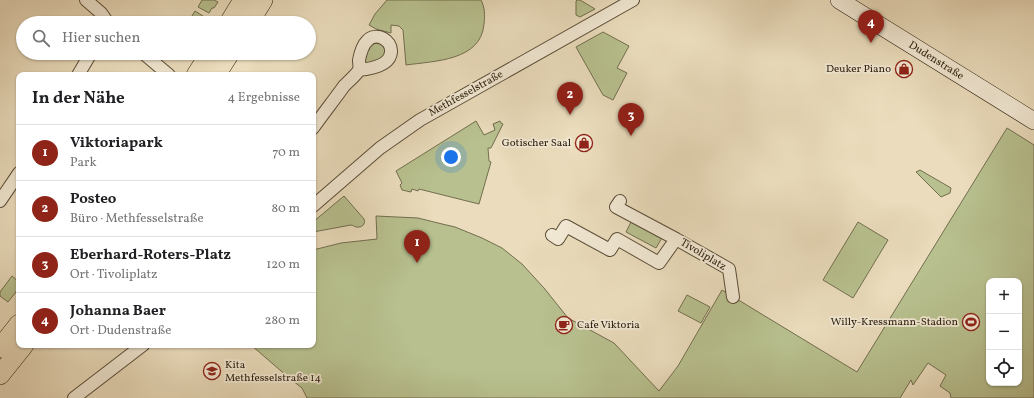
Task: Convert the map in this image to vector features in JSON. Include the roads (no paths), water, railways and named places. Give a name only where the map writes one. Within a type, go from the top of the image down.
[{"type":"main road","points":[[233,16],[243,0]]},
{"type":"main road","points":[[253,16],[263,0]]},
{"type":"main road","name":"Dudenstraße","points":[[839,0],[1034,121]]},
{"type":"main road","points":[[198,72],[206,60]]},
{"type":"main road","points":[[218,72],[226,60]]},
{"type":"main road","points":[[0,348],[16,328]]},
{"type":"main road","points":[[0,376],[22,348]]},
{"type":"street","points":[[86,0],[103,16]]},
{"type":"street","name":"Methfesselstraße","points":[[316,203],[380,148],[420,120],[633,0]]},
{"type":"street","points":[[80,72],[87,60]]},
{"type":"street","points":[[151,60],[165,72]]},
{"type":"street","points":[[316,124],[345,85],[359,70]]},
{"type":"street","points":[[0,201],[16,177]]},
{"type":"street","name":"Tivoliplatz","points":[[620,201],[616,207],[676,238],[729,269],[733,297]]},
{"type":"street","name":"Tivoliplatz","points":[[552,235],[558,239],[566,226],[610,250],[617,239],[659,262],[676,238]]},
{"type":"street","points":[[74,398],[139,348]]},
{"type":"place","name":"Johanna Baer","points":[[871,43]]},
{"type":"place","name":"Deuker Piano","points":[[904,69]]},
{"type":"place","name":"Posteo","points":[[570,115]]},
{"type":"place","name":"Eberhard-Roters-Platz","points":[[631,136]]},
{"type":"place","name":"Gotischer Saal","points":[[584,143]]},
{"type":"place","name":"Viktoriapark","points":[[417,263]]},
{"type":"place","name":"Willy-Kressmann-Stadion","points":[[971,322]]},
{"type":"place","name":"Cafe Viktoria","points":[[564,325]]},
{"type":"place","name":"Kita Methfesselstraße 14","points":[[212,371]]}]
